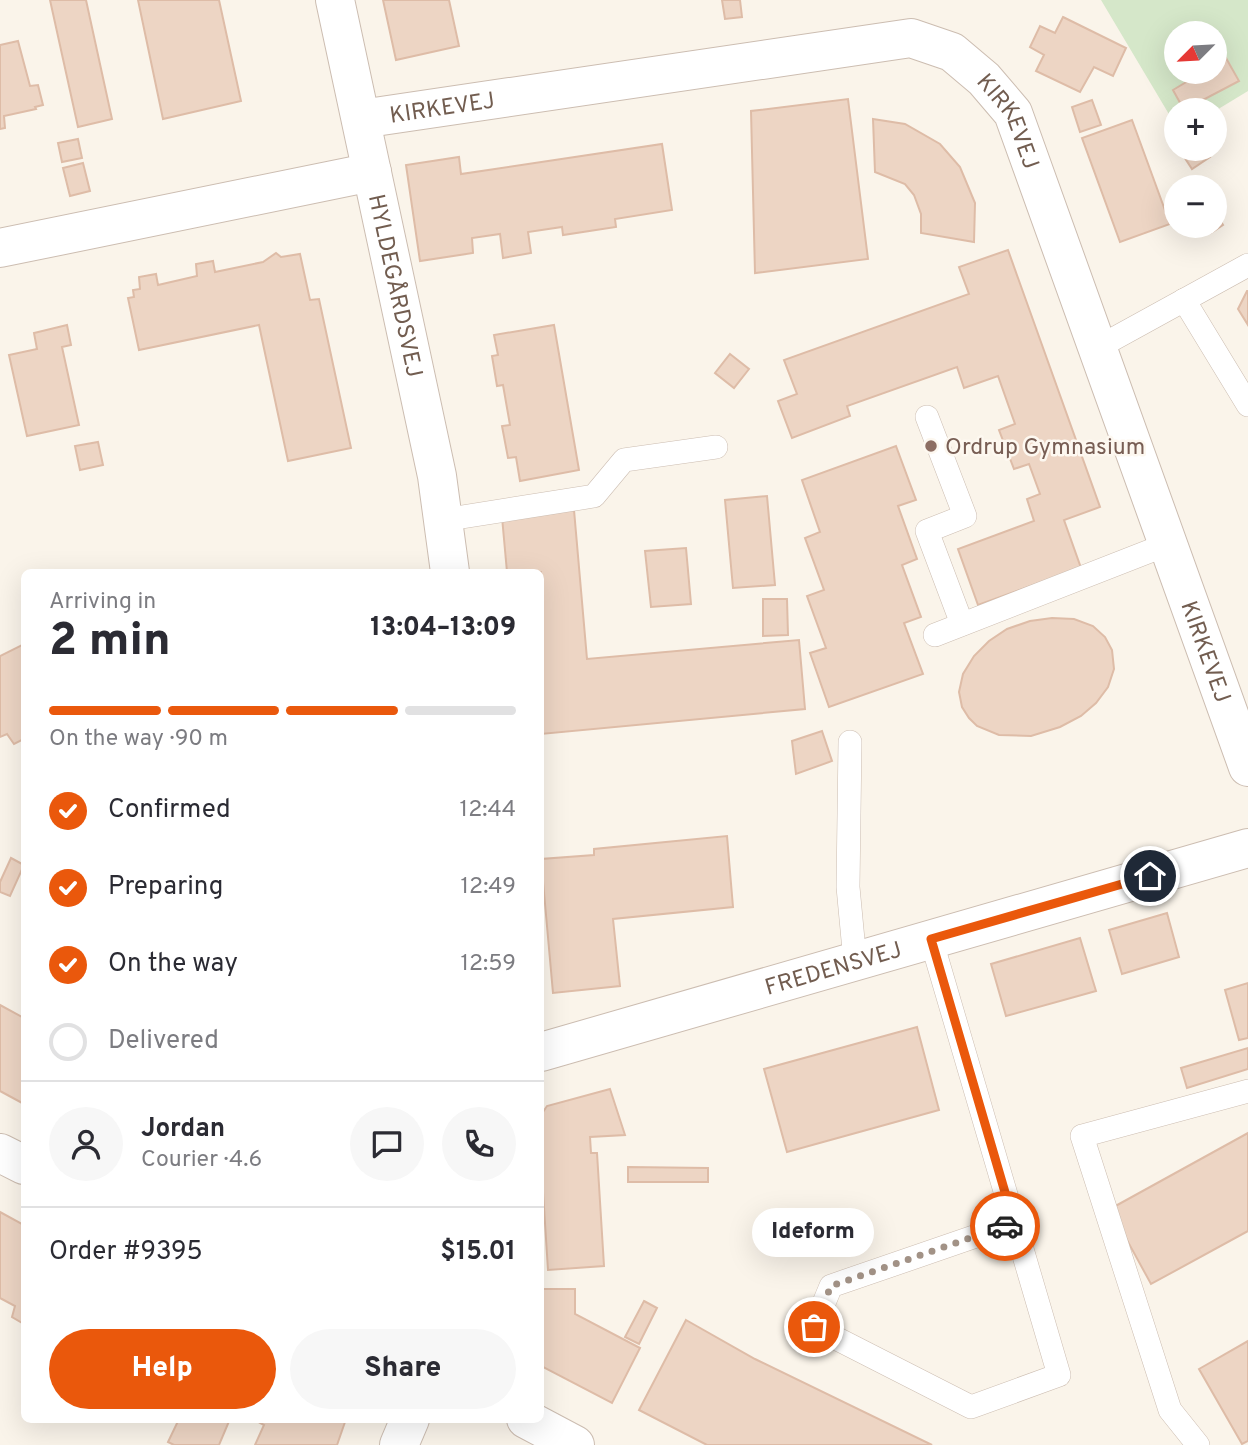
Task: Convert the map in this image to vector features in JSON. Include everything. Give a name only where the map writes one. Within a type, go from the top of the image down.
[{"type":"street","name":"HYLDEGÅRDSVEJ","points":[[335,0],[435,466],[450,569]]},
{"type":"street","name":"KIRKEVEJ","points":[[361,119],[911,38],[952,52],[984,79],[1013,113],[1248,767]]},
{"type":"street","points":[[0,248],[372,172]]},
{"type":"street","name":"FREDENSVEJ","points":[[544,1051],[1248,848]]},
{"type":"street","points":[[0,1153],[21,1164]]},
{"type":"street","points":[[400,1445],[408,1423]]},
{"type":"street","points":[[534,1423],[575,1445]]},
{"type":"lane","points":[[1097,348],[1248,265]]},
{"type":"lane","points":[[1184,300],[1248,405]]},
{"type":"lane","points":[[927,417],[965,516],[927,531],[962,624]]},
{"type":"lane","points":[[443,520],[594,496],[624,460],[716,447]]},
{"type":"lane","points":[[935,635],[1168,544]]},
{"type":"lane","points":[[850,742],[848,887],[855,961]]},
{"type":"lane","points":[[931,939],[1059,1375],[971,1408],[814,1327],[831,1286],[1014,1223]]},
{"type":"lane","points":[[1198,1445],[1170,1410],[1082,1136],[1248,1091]]},
{"type":"green space","points":[[1101,0],[1248,0],[1248,91],[1227,104],[1227,98],[1164,98],[1164,106]]},
{"type":"building","points":[[50,0],[86,0],[112,119],[78,127]]},
{"type":"building","points":[[138,0],[219,0],[241,101],[163,119]]},
{"type":"building","points":[[383,0],[449,0],[459,46],[396,60]]},
{"type":"building","points":[[722,0],[740,0],[742,17],[725,19]]},
{"type":"building","points":[[1063,17],[1126,48],[1113,76],[1094,67],[1080,92],[1036,71],[1044,55],[1030,47],[1040,26],[1055,33]]},
{"type":"building","points":[[18,41],[30,86],[38,85],[43,105],[4,116],[5,128],[0,129],[0,45]]},
{"type":"building","points":[[1227,60],[1239,81],[1207,98],[1177,98],[1173,90],[1183,84],[1227,84]]},
{"type":"building","points":[[848,99],[868,259],[755,273],[751,111]]},
{"type":"building","points":[[1092,100],[1101,125],[1080,132],[1072,107]]},
{"type":"building","points":[[873,119],[905,124],[940,144],[960,167],[975,203],[974,242],[921,233],[921,214],[914,195],[905,184],[875,172]]},
{"type":"building","points":[[1132,120],[1164,208],[1164,226],[1120,242],[1082,138]]},
{"type":"building","points":[[78,139],[82,158],[62,162],[58,143]]},
{"type":"building","points":[[662,144],[672,210],[615,219],[616,227],[563,235],[562,227],[528,232],[531,253],[503,258],[500,234],[472,238],[473,253],[420,261],[406,165],[459,157],[461,174]]},
{"type":"building","points":[[1187,161],[1204,161],[1192,169]]},
{"type":"building","points":[[83,163],[90,191],[70,196],[63,168]]},
{"type":"building","points":[[1008,250],[1100,507],[1064,520],[1081,568],[978,605],[958,549],[1034,521],[1027,499],[1040,494],[1029,464],[1014,469],[999,430],[1015,424],[998,376],[964,388],[957,367],[847,406],[850,416],[792,438],[778,401],[797,394],[784,360],[969,294],[959,267]]},
{"type":"building","points":[[276,253],[281,257],[300,254],[310,300],[319,299],[351,448],[288,461],[259,325],[139,350],[128,298],[134,297],[133,290],[140,289],[139,277],[156,274],[158,285],[197,276],[196,264],[213,261],[215,272],[263,262]]},
{"type":"building","points":[[1248,291],[1248,325],[1238,309]]},
{"type":"building","points":[[67,325],[71,345],[62,347],[79,425],[27,436],[9,355],[37,349],[34,333]]},
{"type":"building","points":[[554,325],[579,470],[520,481],[516,457],[508,458],[502,426],[510,425],[503,385],[497,386],[492,356],[498,355],[494,335]]},
{"type":"building","points":[[730,354],[749,369],[734,388],[715,373]]},
{"type":"building","points":[[98,442],[103,465],[80,470],[75,446]]},
{"type":"building","points":[[896,446],[916,500],[898,506],[917,559],[902,565],[921,617],[904,623],[923,674],[829,707],[810,653],[826,648],[807,596],[824,590],[805,538],[820,532],[802,480]]},
{"type":"building","points":[[767,496],[775,585],[733,588],[725,500]]},
{"type":"building","points":[[574,510],[587,659],[799,640],[805,709],[544,734],[544,569],[507,569],[502,517]]},
{"type":"building","points":[[686,548],[691,604],[651,607],[645,551]]},
{"type":"building","points":[[763,599],[787,599],[788,635],[763,636]]},
{"type":"building","points":[[1074,619],[1093,626],[1105,637],[1112,650],[1114,669],[1108,687],[1096,703],[1081,716],[1060,727],[1031,736],[999,735],[977,726],[962,707],[959,692],[963,674],[974,656],[989,641],[1007,629],[1030,621]]},
{"type":"building","points":[[21,646],[21,740],[14,744],[7,734],[0,737],[0,656]]},
{"type":"building","points":[[822,731],[832,761],[796,774],[792,741]]},
{"type":"building","points":[[727,836],[733,907],[613,919],[620,986],[553,993],[544,892],[544,859],[594,855],[594,849]]},
{"type":"building","points":[[11,858],[21,863],[21,872],[10,896],[0,892],[0,882]]},
{"type":"building","points":[[1167,913],[1179,957],[1122,974],[1109,930]]},
{"type":"building","points":[[1080,938],[1096,991],[1006,1016],[991,964]]},
{"type":"building","points":[[1248,983],[1248,1038],[1239,1040],[1225,990]]},
{"type":"building","points":[[0,1005],[21,1016],[21,1102],[0,1091]]},
{"type":"building","points":[[917,1027],[939,1110],[787,1152],[764,1069]]},
{"type":"building","points":[[1248,1048],[1248,1069],[1187,1088],[1181,1068]]},
{"type":"building","points":[[610,1089],[625,1135],[590,1137],[591,1153],[597,1153],[604,1266],[548,1270],[544,1208],[544,1110],[547,1106]]},
{"type":"building","points":[[1248,1133],[1248,1231],[1151,1284],[1110,1209]]},
{"type":"building","points":[[628,1167],[708,1168],[708,1182],[628,1182]]},
{"type":"building","points":[[0,1212],[21,1223],[21,1322],[12,1317],[15,1306],[0,1298]]},
{"type":"building","points":[[544,1289],[575,1289],[575,1314],[640,1348],[612,1403],[544,1368]]},
{"type":"building","points":[[644,1301],[657,1308],[639,1344],[625,1337]]},
{"type":"building","points":[[686,1320],[755,1359],[932,1445],[707,1445],[639,1410]]},
{"type":"building","points":[[1248,1341],[1248,1441],[1242,1444],[1199,1369]]},
{"type":"building","points":[[177,1423],[228,1423],[219,1445],[174,1445],[168,1442]]},
{"type":"building","points":[[260,1423],[345,1423],[337,1445],[255,1445],[264,1425]]},
{"type":"way so far","points":[[814,1327],[831,1286],[1005,1226]]},
{"type":"place","name":"Ordrup Gymnasium","points":[[931,446]]},
{"type":"place","name":"Ideform","points":[[814,1327]]},
{"type":"route","points":[[1005,1226],[1014,1223],[931,939],[1150,876]]}]
